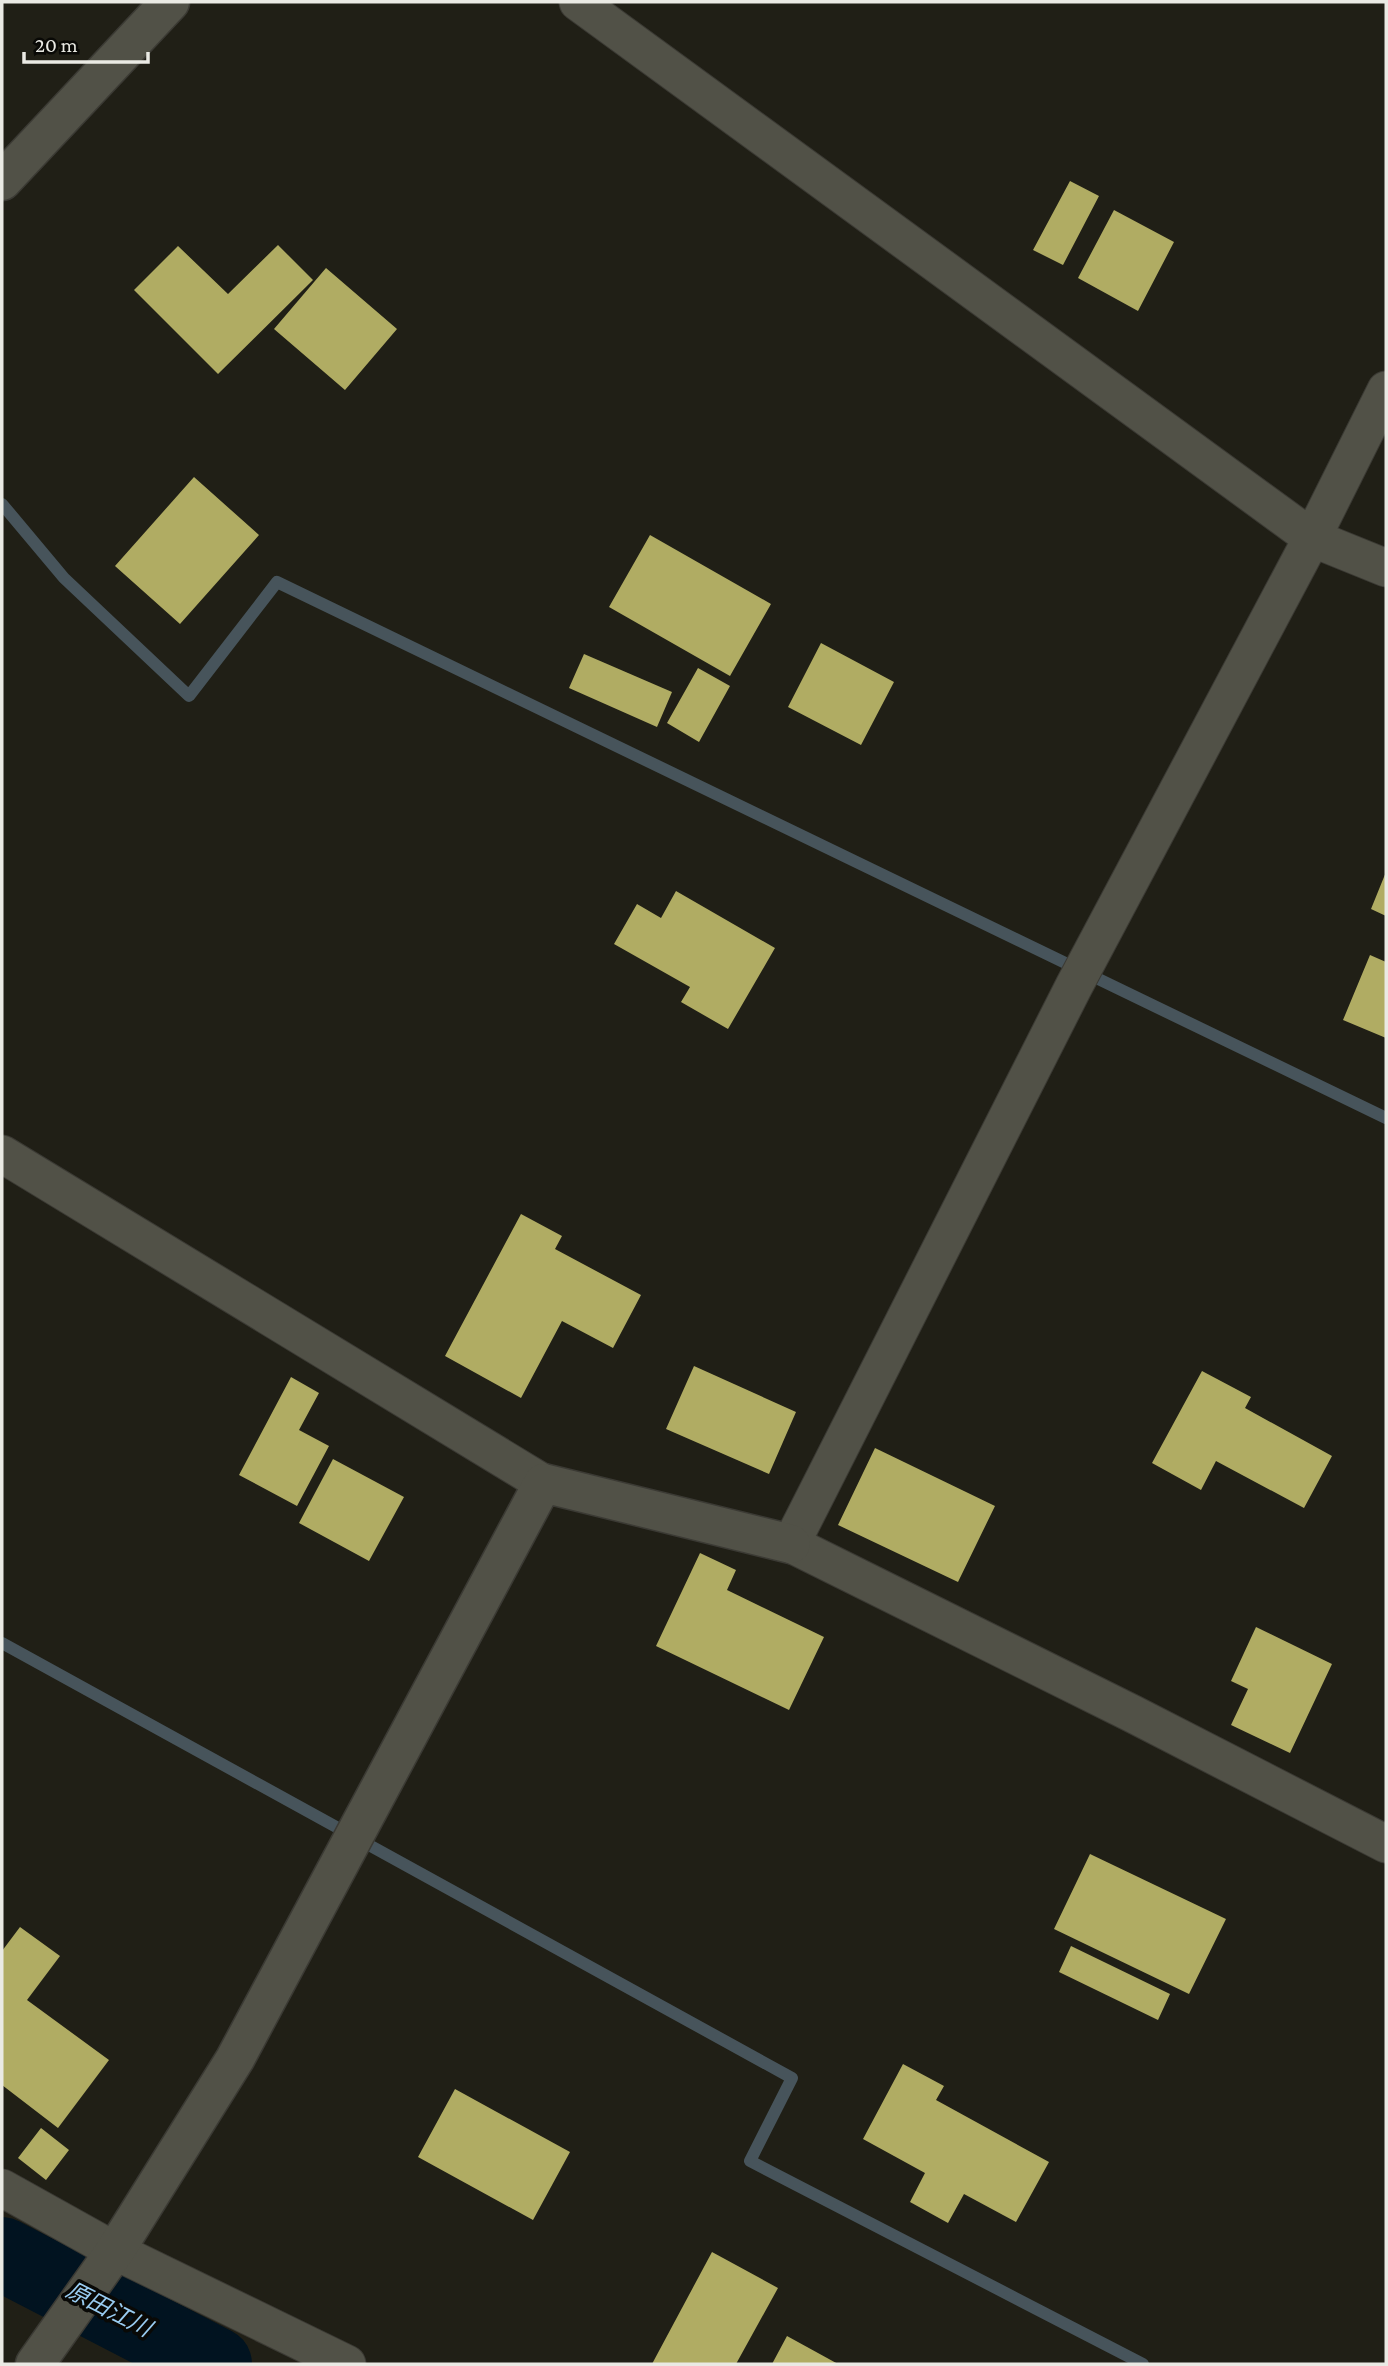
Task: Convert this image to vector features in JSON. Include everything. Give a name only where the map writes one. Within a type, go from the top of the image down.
[{"type":"street","points":[[2,181],[170,2]]},
{"type":"street","points":[[578,2],[1312,538],[1386,568]]},
{"type":"street","points":[[791,1544],[1082,971],[1312,538],[1386,390]]},
{"type":"street","points":[[2,1154],[543,1483],[791,1544],[1133,1714],[1386,1844]]},
{"type":"street","points":[[45,2349],[109,2259],[235,2059],[543,1483]]},
{"type":"street","points":[[2,2188],[109,2259],[347,2364]]},
{"type":"building","points":[[1070,181],[1099,196],[1063,265],[1033,250]]},
{"type":"building","points":[[1114,210],[1174,242],[1138,311],[1078,278]]},
{"type":"building","points":[[278,245],[313,280],[218,374],[134,290],[178,246],[228,294]]},
{"type":"building","points":[[326,268],[397,329],[345,390],[274,329]]},
{"type":"building","points":[[194,477],[259,535],[180,624],[115,566]]},
{"type":"building","points":[[650,535],[771,604],[730,676],[609,607]]},
{"type":"building","points":[[821,643],[894,682],[861,745],[788,707]]},
{"type":"building","points":[[584,654],[672,692],[657,727],[569,688]]},
{"type":"building","points":[[698,668],[730,686],[699,742],[667,723]]},
{"type":"building","points":[[1386,872],[1386,916],[1371,909]]},
{"type":"building","points":[[676,891],[775,948],[728,1029],[681,1002],[690,987],[614,944],[637,904],[661,918]]},
{"type":"building","points":[[1370,955],[1386,962],[1386,1038],[1343,1020]]},
{"type":"building","points":[[521,1214],[562,1236],[555,1249],[641,1295],[613,1348],[562,1321],[521,1398],[445,1356]]},
{"type":"building","points":[[694,1366],[796,1412],[769,1474],[666,1429]]},
{"type":"building","points":[[1202,1371],[1251,1397],[1245,1408],[1332,1456],[1304,1508],[1216,1461],[1201,1490],[1152,1463]]},
{"type":"building","points":[[291,1377],[319,1393],[299,1430],[329,1446],[297,1506],[239,1475]]},
{"type":"building","points":[[875,1448],[995,1506],[958,1582],[838,1525]]},
{"type":"building","points":[[333,1459],[404,1497],[369,1561],[299,1523]]},
{"type":"building","points":[[700,1553],[736,1570],[727,1590],[824,1637],[789,1710],[656,1646]]},
{"type":"building","points":[[1256,1627],[1332,1664],[1290,1753],[1231,1725],[1248,1689],[1231,1681]]},
{"type":"building","points":[[1090,1854],[1226,1919],[1189,1994],[1054,1929]]},
{"type":"building","points":[[20,1927],[60,1956],[27,2000],[109,2060],[58,2128],[2,2085],[2,1951]]},
{"type":"building","points":[[1071,1946],[1170,1994],[1158,2020],[1059,1972]]},
{"type":"building","points":[[903,2064],[944,2086],[936,2100],[1049,2162],[1016,2222],[964,2194],[948,2223],[910,2202],[925,2173],[863,2139]]},
{"type":"building","points":[[455,2089],[570,2152],[533,2220],[418,2157]]},
{"type":"building","points":[[41,2128],[69,2150],[46,2180],[18,2158]]},
{"type":"building","points":[[712,2252],[778,2288],[736,2364],[652,2364]]},
{"type":"building","points":[[787,2336],[838,2364],[772,2364]]},
{"type":"waterway","points":[[2,504],[64,578],[189,696],[277,582],[1386,1118]]},
{"type":"waterway","points":[[2,1643],[792,2078],[750,2161],[1143,2364]]},
{"type":"waterway","name":"原田江川","points":[[2,2254],[215,2364]]}]
